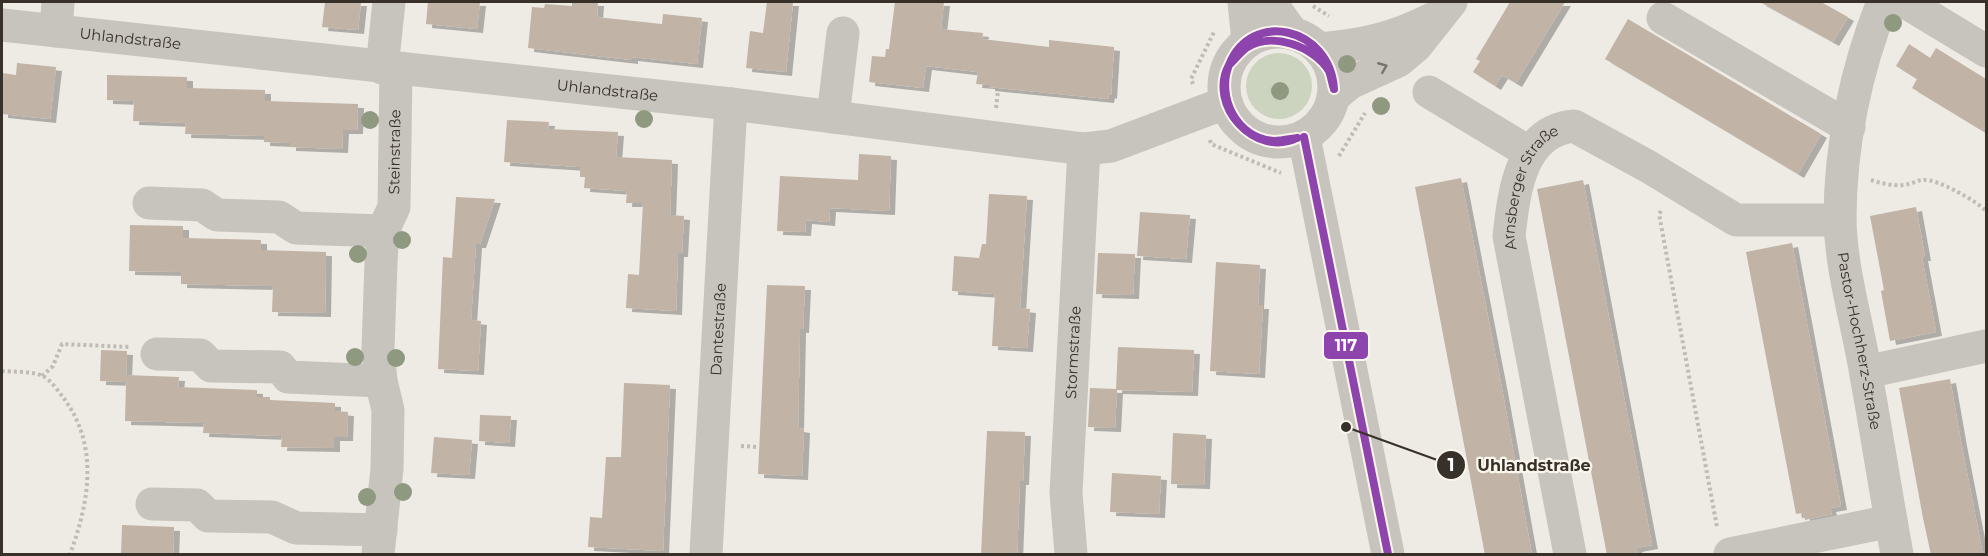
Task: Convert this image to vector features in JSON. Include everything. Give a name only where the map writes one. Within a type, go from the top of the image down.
[{"type":"street","points":[[389,2],[389,69]]},
{"type":"street","points":[[1244,2],[1248,41]]},
{"type":"street","points":[[1270,2],[1329,63],[1334,80],[1334,97]]},
{"type":"street","name":"Pastor-Hochherz-Straße","points":[[1883,2],[1866,54],[1849,128],[1843,170],[1840,220],[1849,297],[1866,372],[1897,555]]},
{"type":"street","points":[[1905,2],[1986,51]]},
{"type":"street","points":[[1447,8],[1416,46],[1398,61],[1350,83],[1334,97],[1323,121],[1304,137],[1288,142],[1272,142],[1257,138],[1243,130],[1232,118],[1225,103],[1223,86],[1226,69],[1235,53],[1248,41],[1269,32],[1350,48],[1408,31],[1447,8]]},
{"type":"street","name":"Uhlandstraße","points":[[2,25],[57,16],[389,69],[731,104],[1084,149],[1111,146],[1225,103]]},
{"type":"street","points":[[1663,18],[1849,128]]},
{"type":"street","points":[[833,117],[843,33]]},
{"type":"street","name":"Steinstraße","points":[[152,504],[196,505],[208,516],[272,517],[296,528],[379,542],[387,469],[388,410],[381,381],[378,349],[383,231],[394,207],[389,69]]},
{"type":"street","points":[[1429,92],[1530,153]]},
{"type":"street","name":"Dantestraße","points":[[706,555],[731,104]]},
{"type":"street","name":"Arnsberger Straße","points":[[1570,555],[1509,236],[1514,190],[1530,153],[1552,131],[1574,126],[1736,220],[1840,220]]},
{"type":"street","points":[[1304,137],[1388,555]]},
{"type":"street","name":"Stormstraße","points":[[1071,555],[1066,493],[1084,149]]},
{"type":"street","points":[[148,203],[202,205],[217,215],[279,217],[296,228],[383,231]]},
{"type":"street","points":[[1866,372],[1986,346]]},
{"type":"street","points":[[156,354],[200,355],[211,366],[280,367],[288,376],[381,381]]},
{"type":"street","points":[[1729,548],[1891,521]]},
{"type":"path","points":[[1843,170],[1884,184],[1907,185],[1924,179],[1936,182],[1980,204],[1986,211]]},
{"type":"path","points":[[1677,184],[1659,214],[1729,548]]},
{"type":"path","points":[[42,376],[53,366],[62,344],[113,346]]},
{"type":"path","points":[[2,370],[42,376],[59,391],[74,412],[89,459],[84,511],[70,555]]},
{"type":"green space","points":[[1273,53],[1285,53],[1297,58],[1307,68],[1312,86],[1310,99],[1297,114],[1285,119],[1273,119],[1261,114],[1251,104],[1246,92],[1246,80],[1251,68],[1261,58]]},
{"type":"building","points":[[325,2],[361,2],[358,30],[322,27]]},
{"type":"building","points":[[428,2],[480,2],[477,29],[426,24]]},
{"type":"building","points":[[572,2],[598,2],[597,17],[662,24],[663,14],[702,18],[697,64],[632,57],[632,60],[528,48],[532,7],[544,8],[545,4],[572,6]]},
{"type":"building","points":[[767,2],[793,2],[786,72],[746,68],[750,31],[763,33]]},
{"type":"building","points":[[895,2],[944,2],[941,29],[983,33],[982,39],[1049,47],[1049,40],[1114,47],[1111,95],[1109,94],[1108,99],[989,87],[989,85],[976,84],[978,72],[926,66],[923,88],[869,82],[872,56],[885,57],[886,49],[889,49]]},
{"type":"building","points":[[1510,2],[1565,2],[1516,83],[1502,75],[1495,86],[1473,72],[1480,61],[1476,59]]},
{"type":"building","points":[[1760,2],[1821,2],[1848,17],[1833,42]]},
{"type":"building","points":[[1628,19],[1821,134],[1798,174],[1605,59]]},
{"type":"building","points":[[1909,44],[1930,58],[1936,48],[1986,79],[1986,133],[1912,88],[1917,79],[1896,66]]},
{"type":"building","points":[[17,63],[56,67],[50,119],[2,114],[2,73],[16,75]]},
{"type":"building","points":[[107,75],[187,77],[187,88],[265,90],[265,101],[358,104],[357,130],[343,130],[342,149],[290,147],[290,143],[264,142],[264,136],[185,134],[186,123],[133,121],[134,101],[107,100]]},
{"type":"building","points":[[507,120],[549,122],[548,129],[618,132],[616,157],[672,160],[670,215],[684,216],[682,253],[678,253],[676,311],[626,308],[628,274],[639,275],[643,203],[626,203],[627,191],[584,188],[585,177],[580,177],[580,167],[504,162]]},
{"type":"building","points":[[859,154],[891,156],[889,211],[830,208],[829,222],[806,220],[805,232],[777,231],[780,176],[858,180]]},
{"type":"building","points":[[1461,178],[1532,555],[1485,555],[1415,187]]},
{"type":"building","points":[[1583,180],[1652,545],[1636,548],[1638,555],[1607,555],[1537,189]]},
{"type":"building","points":[[989,194],[1027,196],[1020,308],[1030,309],[1027,348],[992,346],[995,294],[952,291],[954,256],[979,258],[982,244],[986,244]]},
{"type":"building","points":[[456,197],[495,199],[480,244],[476,244],[471,320],[481,321],[478,371],[438,369],[443,257],[452,258]]},
{"type":"building","points":[[1916,207],[1925,257],[1922,257],[1936,332],[1890,341],[1881,291],[1884,290],[1870,216]]},
{"type":"building","points":[[1140,212],[1190,215],[1186,259],[1137,256]]},
{"type":"building","points":[[130,225],[183,226],[183,238],[261,240],[261,250],[326,252],[325,313],[272,312],[273,286],[181,284],[181,272],[129,271]]},
{"type":"building","points":[[1792,243],[1841,506],[1830,508],[1832,514],[1805,520],[1803,513],[1796,514],[1746,252]]},
{"type":"building","points":[[1098,253],[1135,254],[1133,295],[1096,294]]},
{"type":"building","points":[[1216,262],[1260,265],[1258,305],[1263,305],[1259,374],[1210,371]]},
{"type":"building","points":[[767,285],[805,286],[803,329],[800,329],[798,428],[804,429],[802,476],[758,474]]},
{"type":"building","points":[[1118,347],[1194,350],[1192,392],[1117,390],[1115,428],[1088,427],[1090,388],[1116,389]]},
{"type":"building","points":[[101,350],[127,351],[126,375],[179,377],[178,387],[257,390],[257,397],[270,397],[270,400],[335,403],[335,411],[348,412],[347,437],[334,437],[334,448],[281,447],[282,436],[203,433],[204,423],[125,421],[126,382],[100,381]]},
{"type":"building","points":[[1950,379],[1983,555],[1931,555],[1923,518],[1899,388]]},
{"type":"building","points":[[624,383],[670,385],[663,551],[588,547],[590,517],[602,518],[606,457],[621,457]]},
{"type":"building","points":[[480,415],[511,416],[509,443],[479,441]]},
{"type":"building","points":[[987,431],[1025,432],[1023,481],[1020,481],[1017,555],[981,555]]},
{"type":"building","points":[[1173,433],[1206,435],[1204,485],[1171,484]]},
{"type":"building","points":[[434,437],[472,440],[469,475],[431,473]]},
{"type":"building","points":[[1112,473],[1161,476],[1159,514],[1110,512]]},
{"type":"building","points":[[122,525],[174,527],[173,555],[121,555]]},
{"type":"transit line","name":"117","points":[[1229,65],[1240,47],[1254,36],[1271,32],[1288,33],[1305,39],[1319,51],[1329,68],[1334,89]]},
{"type":"transit line","name":"117","points":[[1229,65],[1246,48],[1256,43],[1279,41],[1303,48],[1313,54],[1329,71],[1334,89]]},
{"type":"transit line","name":"117","points":[[1229,65],[1225,90],[1228,103],[1240,125],[1250,133],[1274,141],[1297,138]]},
{"type":"transit line","name":"117","points":[[1229,65],[1224,80],[1224,96],[1239,124],[1251,134],[1266,141],[1281,142],[1297,138]]},
{"type":"transit line","name":"117","points":[[1304,137],[1388,554]]},
{"type":"place","name":"Uhlandstraße","points":[[1346,427]]}]
